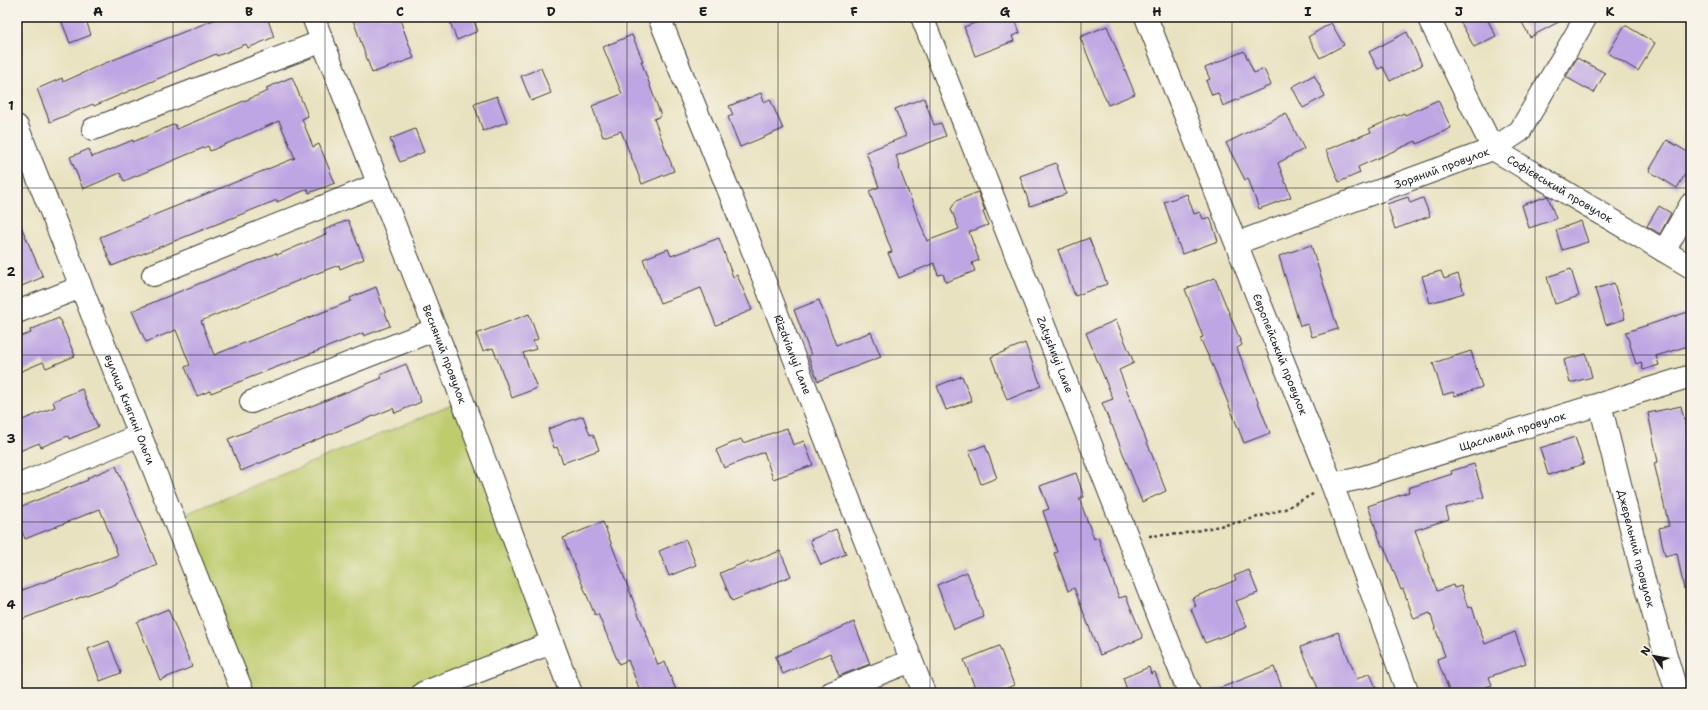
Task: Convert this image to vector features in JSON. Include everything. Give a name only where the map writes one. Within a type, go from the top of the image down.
[{"type":"street","name":"Весняний провулок","points":[[313,17],[436,329],[551,643],[571,693]]},
{"type":"street","name":"Rizdvianyi Lane","points":[[659,17],[924,693]]},
{"type":"street","name":"Zatyshnyi Lane","points":[[922,17],[1189,693]]},
{"type":"street","name":"Європейський провулок","points":[[1146,17],[1332,484],[1408,693]]},
{"type":"street","points":[[1428,17],[1493,149]]},
{"type":"street","name":"Зоряний провулок","points":[[1237,243],[1493,149],[1520,131],[1586,17]]},
{"type":"street","points":[[93,129],[323,41]]},
{"type":"street","name":"вулиця Княгині Ольги","points":[[19,137],[81,287],[243,693]]},
{"type":"street","name":"Софієвський провулок","points":[[1493,149],[1691,267]]},
{"type":"street","points":[[153,275],[379,184]]},
{"type":"street","points":[[1664,251],[1691,204]]},
{"type":"street","points":[[17,312],[81,287]]},
{"type":"street","points":[[251,402],[436,329]]},
{"type":"street","name":"Щасливий провулок","points":[[1332,484],[1357,478],[1691,376]]},
{"type":"street","name":"Джерельний провулок","points":[[1600,404],[1647,592],[1676,693]]},
{"type":"street","points":[[17,486],[140,435]]},
{"type":"street","points":[[423,693],[551,643]]},
{"type":"street","points":[[831,693],[911,661]]},
{"type":"path","points":[[1129,538],[1182,534],[1244,521],[1285,508],[1332,484]]},
{"type":"green space","points":[[462,401],[551,643],[423,693],[243,693],[174,520],[195,510]]},
{"type":"building","points":[[60,17],[85,17],[91,35],[70,43]]},
{"type":"building","points":[[221,17],[267,17],[274,37],[248,48],[246,44],[217,56],[216,54],[94,106],[93,104],[50,122],[37,89],[62,78],[63,82],[103,64]]},
{"type":"building","points":[[352,17],[399,17],[414,58],[372,73]]},
{"type":"building","points":[[448,17],[472,17],[478,31],[457,40]]},
{"type":"building","points":[[991,17],[1005,17],[1007,22],[1015,19],[1020,33],[1012,36],[1014,41],[975,56],[964,27]]},
{"type":"building","points":[[1458,17],[1486,17],[1496,36],[1474,47]]},
{"type":"building","points":[[1519,17],[1568,17],[1530,37]]},
{"type":"building","points":[[1331,23],[1344,45],[1320,58],[1308,37]]},
{"type":"building","points":[[1625,25],[1655,43],[1638,71],[1608,53]]},
{"type":"building","points":[[1107,26],[1135,94],[1108,105],[1080,37]]},
{"type":"building","points":[[1407,32],[1422,65],[1390,81],[1383,67],[1378,69],[1369,52]]},
{"type":"building","points":[[632,35],[643,61],[641,61],[661,116],[654,119],[674,171],[642,184],[621,131],[603,137],[592,106],[622,94],[603,47]]},
{"type":"building","points":[[1244,51],[1254,73],[1264,69],[1271,85],[1223,106],[1218,93],[1212,95],[1206,81],[1210,79],[1205,68]]},
{"type":"building","points":[[1577,58],[1605,73],[1594,93],[1566,77]]},
{"type":"building","points":[[541,68],[551,93],[531,101],[521,76]]},
{"type":"building","points":[[1314,75],[1325,96],[1303,108],[1292,87]]},
{"type":"building","points":[[292,77],[308,116],[302,119],[313,147],[319,144],[335,183],[309,193],[308,189],[277,202],[277,200],[112,266],[100,237],[295,158],[279,121],[210,151],[208,146],[124,181],[120,173],[83,189],[70,157],[89,149],[92,157],[133,140],[133,142],[175,124],[177,129],[268,91],[266,88]]},
{"type":"building","points":[[761,93],[764,102],[770,99],[783,129],[740,147],[728,117],[733,115],[729,106]]},
{"type":"building","points":[[497,96],[507,122],[483,131],[474,104]]},
{"type":"building","points":[[924,98],[934,125],[941,123],[946,136],[896,156],[900,167],[899,168],[927,241],[959,229],[951,209],[956,201],[978,192],[988,225],[969,232],[979,260],[972,263],[975,271],[946,282],[943,274],[938,275],[934,263],[899,278],[888,253],[892,252],[869,191],[879,187],[866,152],[906,136],[895,109]]},
{"type":"building","points":[[1438,100],[1451,128],[1417,144],[1416,141],[1358,167],[1360,173],[1339,182],[1326,150],[1371,132],[1369,129],[1404,113],[1405,115]]},
{"type":"building","points":[[1286,113],[1304,149],[1278,163],[1291,197],[1259,209],[1248,178],[1245,180],[1226,143]]},
{"type":"building","points":[[415,129],[424,152],[400,162],[390,139]]},
{"type":"building","points":[[1667,140],[1691,154],[1691,164],[1677,188],[1649,171]]},
{"type":"building","points":[[1056,163],[1066,194],[1030,206],[1020,176]]},
{"type":"building","points":[[1187,194],[1194,214],[1200,212],[1203,219],[1210,217],[1218,241],[1182,254],[1164,202]]},
{"type":"building","points":[[1548,196],[1556,219],[1529,228],[1522,205]]},
{"type":"building","points":[[1408,197],[1410,203],[1423,198],[1430,216],[1395,229],[1387,204]]},
{"type":"building","points":[[1659,206],[1671,213],[1660,234],[1647,226]]},
{"type":"building","points":[[17,217],[43,277],[17,288]]},
{"type":"building","points":[[348,220],[364,259],[340,269],[339,265],[307,277],[201,321],[214,355],[351,301],[350,298],[376,287],[390,326],[364,336],[363,333],[211,393],[210,391],[197,396],[185,367],[190,365],[176,330],[146,342],[132,311],[276,253],[277,255],[326,234],[324,230]]},
{"type":"building","points":[[1581,221],[1588,242],[1562,250],[1556,230]]},
{"type":"building","points":[[719,238],[733,277],[737,275],[752,310],[716,325],[701,288],[660,303],[643,259],[668,249],[671,256]]},
{"type":"building","points":[[1089,238],[1107,284],[1075,296],[1058,250]]},
{"type":"building","points":[[1311,245],[1338,329],[1312,337],[1308,324],[1300,326],[1279,256]]},
{"type":"building","points":[[1571,269],[1579,296],[1555,304],[1547,277]]},
{"type":"building","points":[[1441,271],[1444,279],[1458,274],[1464,293],[1430,303],[1422,276]]},
{"type":"building","points":[[1215,278],[1242,345],[1237,348],[1270,433],[1244,443],[1216,373],[1200,338],[1203,337],[1185,289]]},
{"type":"building","points":[[1614,283],[1625,319],[1606,325],[1595,289]]},
{"type":"building","points":[[819,300],[836,345],[871,332],[881,357],[818,381],[808,356],[811,355],[794,310]]},
{"type":"building","points":[[1691,311],[1691,345],[1656,356],[1659,365],[1643,370],[1641,362],[1636,364],[1626,332]]},
{"type":"building","points":[[529,314],[538,339],[533,341],[536,349],[523,353],[537,388],[512,398],[493,348],[483,351],[476,334]]},
{"type":"building","points":[[59,318],[75,356],[46,368],[43,362],[17,373],[17,338],[31,333],[30,330]]},
{"type":"building","points":[[1116,320],[1134,363],[1119,370],[1166,491],[1142,502],[1102,403],[1113,399],[1086,333]]},
{"type":"building","points":[[1025,343],[1041,386],[1007,400],[991,357]]},
{"type":"building","points":[[1471,351],[1482,387],[1455,396],[1453,392],[1443,395],[1433,363]]},
{"type":"building","points":[[1586,354],[1592,377],[1570,383],[1564,360]]},
{"type":"building","points":[[406,364],[421,402],[395,413],[393,408],[241,471],[228,439],[382,378],[380,375]]},
{"type":"building","points":[[962,376],[972,401],[946,410],[937,386]]},
{"type":"building","points":[[82,389],[98,427],[69,439],[68,436],[41,447],[39,443],[17,452],[17,422],[55,407],[53,401]]},
{"type":"building","points":[[1681,406],[1691,451],[1691,588],[1684,589],[1677,553],[1665,556],[1659,528],[1669,526],[1654,463],[1658,462],[1648,413]]},
{"type":"building","points":[[583,416],[590,435],[593,434],[599,450],[563,463],[557,447],[554,448],[548,429]]},
{"type":"building","points":[[787,428],[793,445],[804,441],[813,465],[773,479],[764,452],[724,468],[716,450],[741,439],[743,443]]},
{"type":"building","points":[[1575,437],[1584,464],[1548,475],[1540,448]]},
{"type":"building","points":[[985,445],[997,478],[981,484],[969,451]]},
{"type":"building","points":[[1474,464],[1484,497],[1446,508],[1449,519],[1415,530],[1437,591],[1453,585],[1454,588],[1461,586],[1468,608],[1472,607],[1485,644],[1515,632],[1526,663],[1489,677],[1492,685],[1469,693],[1450,693],[1437,659],[1445,656],[1430,613],[1414,619],[1403,589],[1401,590],[1384,546],[1382,546],[1368,506],[1409,492],[1408,488],[1452,474],[1451,471]]},
{"type":"building","points":[[116,466],[157,565],[116,584],[17,621],[17,592],[118,555],[100,509],[25,539],[17,518],[17,508],[88,480],[87,478]]},
{"type":"building","points":[[1076,473],[1084,497],[1079,498],[1094,539],[1098,537],[1119,598],[1126,596],[1143,638],[1100,655],[1074,588],[1068,591],[1054,553],[1057,552],[1043,511],[1049,509],[1040,486]]},
{"type":"building","points":[[603,522],[658,665],[665,662],[677,693],[641,693],[628,660],[619,664],[598,614],[595,615],[563,538]]},
{"type":"building","points":[[836,529],[846,554],[821,565],[810,540]]},
{"type":"building","points":[[686,540],[696,565],[669,576],[659,551]]},
{"type":"building","points":[[780,551],[791,576],[732,601],[720,573],[748,561],[749,563]]},
{"type":"building","points":[[1249,570],[1258,593],[1236,601],[1247,627],[1205,643],[1191,609],[1196,606],[1192,598],[1236,580],[1234,576]]},
{"type":"building","points":[[967,572],[984,617],[954,629],[937,585]]},
{"type":"building","points":[[168,609],[192,667],[160,680],[137,622]]},
{"type":"building","points":[[854,622],[870,664],[839,676],[830,653],[783,674],[775,657]]},
{"type":"building","points":[[1338,632],[1357,679],[1370,673],[1376,688],[1365,693],[1320,693],[1301,647]]},
{"type":"building","points":[[109,641],[121,673],[100,681],[88,649]]},
{"type":"building","points":[[999,646],[1014,685],[996,693],[977,693],[964,660]]},
{"type":"building","points":[[1149,667],[1151,674],[1155,672],[1163,693],[1128,693],[1123,678]]},
{"type":"building","points":[[1274,667],[1284,693],[1210,693],[1210,692]]}]
